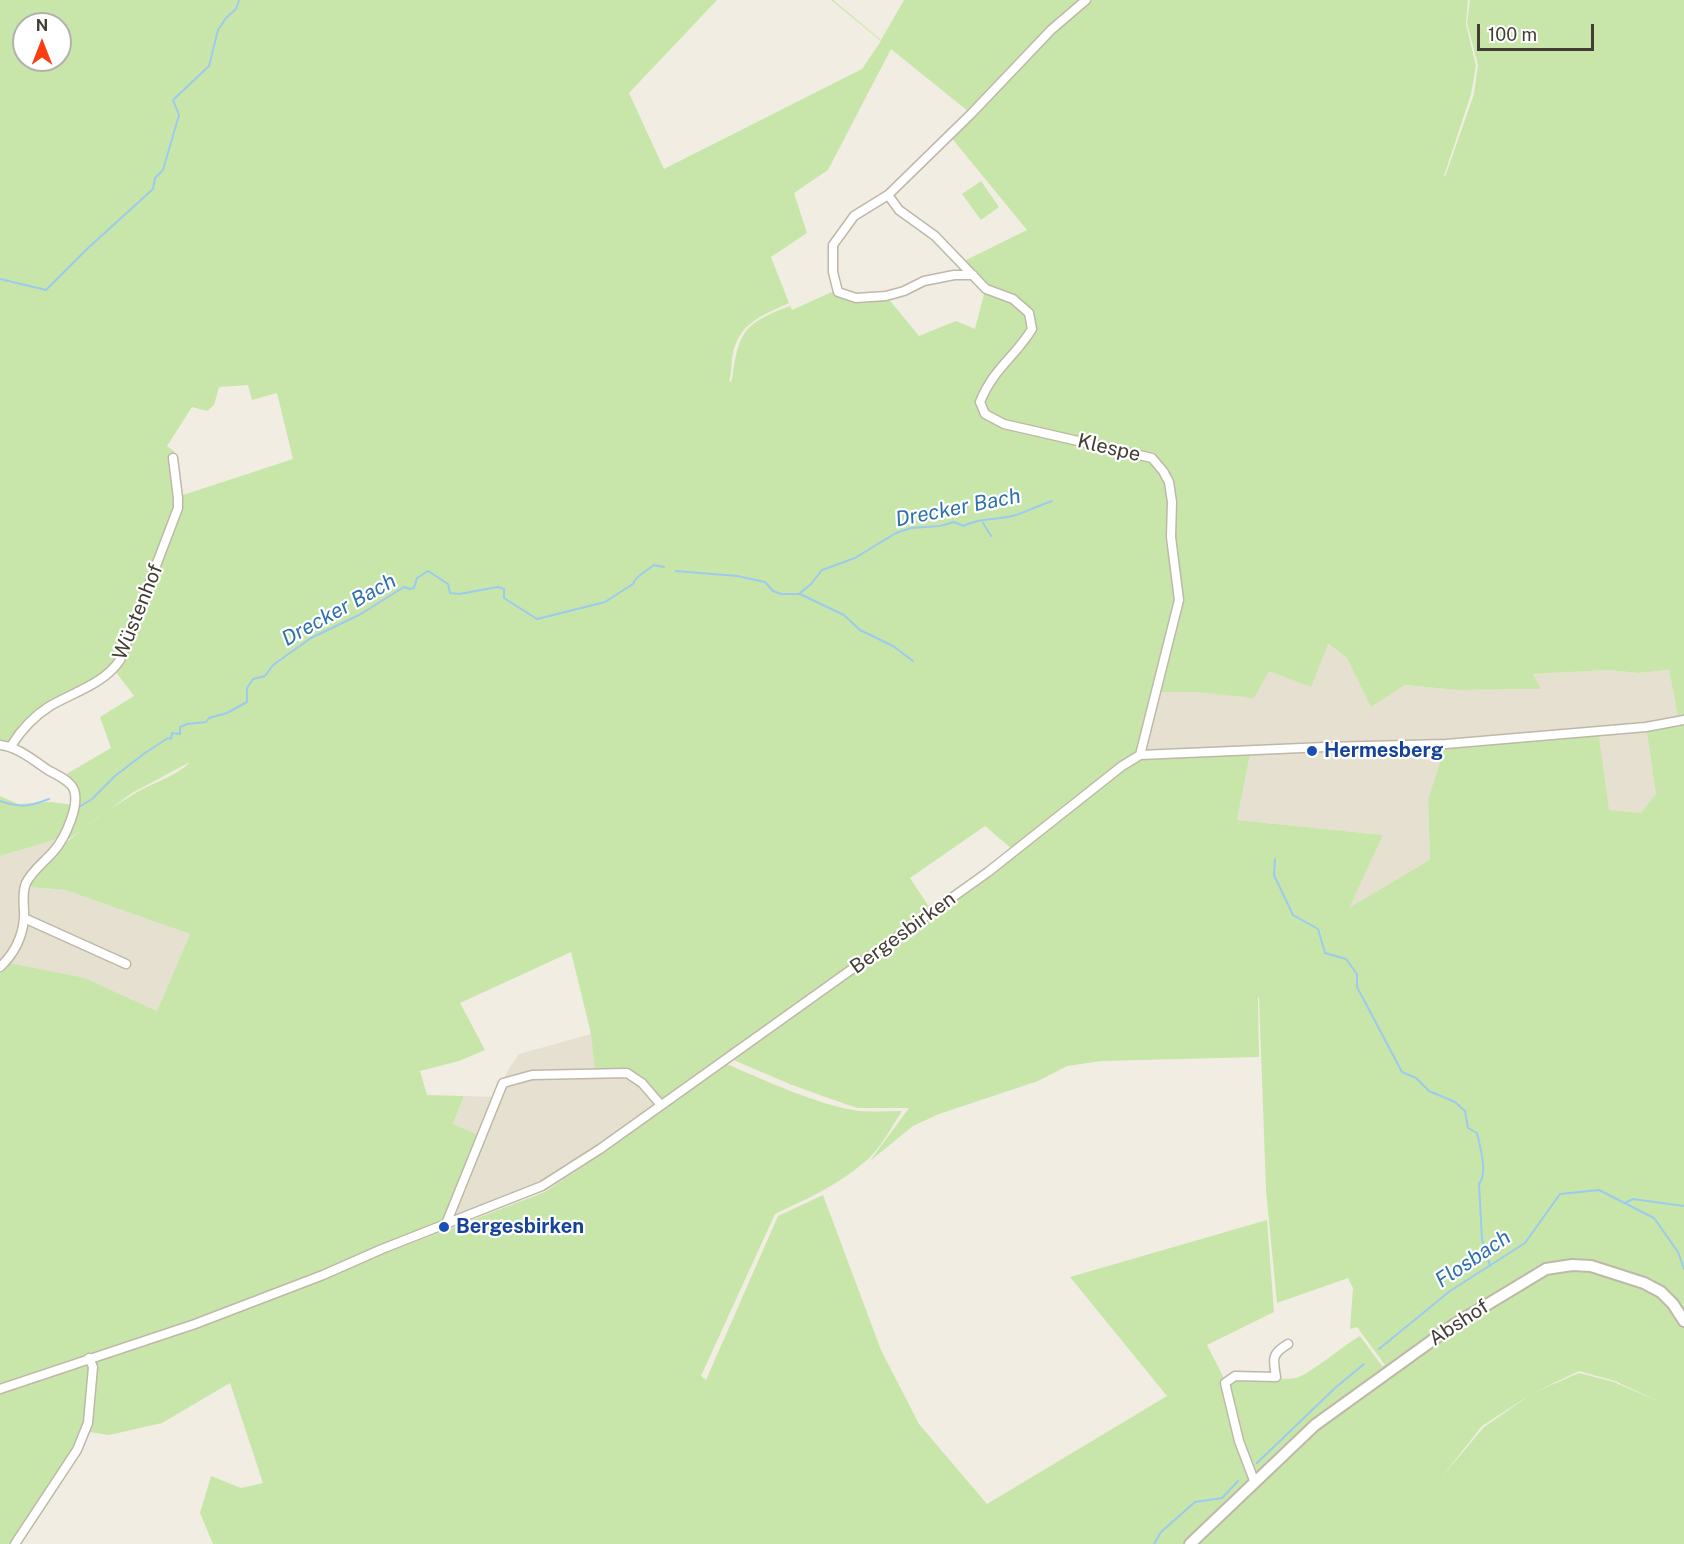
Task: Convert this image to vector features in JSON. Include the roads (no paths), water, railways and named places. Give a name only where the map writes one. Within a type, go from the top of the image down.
[{"type":"street","points":[[973,275],[954,275],[924,282],[886,296],[856,298],[838,292],[833,272],[833,245],[854,216],[888,195],[971,114],[1051,30],[1086,0]]},
{"type":"street","name":"Klespe","points":[[888,195],[899,210],[935,236],[986,289],[1013,299],[1029,313],[1032,329],[994,374],[986,387],[980,402],[985,414],[1004,424],[1152,458],[1169,482],[1172,502],[1171,537],[1179,600],[1140,755]]},
{"type":"street","name":"Wüstenhof","points":[[11,746],[34,718],[106,676],[120,660],[178,508],[173,458]]},
{"type":"street","points":[[1140,755],[1446,744],[1646,727],[1684,720]]},
{"type":"street","points":[[0,745],[11,746],[72,786],[75,798],[71,820],[63,838],[26,884],[22,906],[24,918],[16,950],[0,967]]},
{"type":"street","name":"Bergesbirken","points":[[0,1389],[195,1324],[542,1186],[600,1149],[979,879],[1122,766],[1140,755]]},
{"type":"street","points":[[24,918],[126,964]]},
{"type":"street","points":[[446,1224],[503,1083],[532,1075],[627,1073],[642,1083],[661,1105]]},
{"type":"street","name":"Abshof","points":[[1190,1544],[1315,1425],[1455,1324],[1546,1269],[1572,1265],[1591,1266],[1644,1283],[1660,1292],[1673,1304],[1684,1321]]},
{"type":"street","points":[[1254,1483],[1239,1441],[1225,1383],[1235,1376],[1276,1377],[1274,1358],[1278,1350],[1288,1344]]},
{"type":"street","points":[[15,1544],[76,1450],[88,1424],[93,1367],[89,1358]]},
{"type":"waterway","name":"Drecker Bach","points":[[0,279],[46,290],[153,189],[155,178],[163,170],[179,115],[173,100],[209,66],[218,30],[236,9],[239,0]]},
{"type":"waterway","name":"Drecker Bach","points":[[676,571],[737,576],[765,582],[773,591],[781,594],[799,594],[822,570],[855,558],[896,533],[911,528],[940,526],[954,522],[964,526],[969,523],[1016,515],[1052,501]]},
{"type":"waterway","points":[[983,523],[991,536]]},
{"type":"waterway","name":"Drecker Bach","points":[[79,807],[92,799],[115,776],[145,753],[168,738],[171,739],[172,733],[180,734],[180,727],[206,722],[209,718],[227,713],[247,702],[247,688],[253,679],[265,676],[273,665],[311,638],[359,615],[404,587],[414,588],[417,578],[428,571],[448,584],[450,593],[459,594],[498,587],[504,589],[504,598],[537,619],[605,602],[633,584],[639,576],[654,565],[664,567]]},
{"type":"waterway","points":[[800,594],[844,615],[860,630],[893,646],[913,661]]},
{"type":"waterway","name":"Drecker Bach","points":[[0,801],[24,806],[49,799]]},
{"type":"waterway","points":[[1275,859],[1274,875],[1293,915],[1318,929],[1325,953],[1346,959],[1357,974],[1357,987],[1402,1072],[1416,1078],[1429,1091],[1455,1102],[1465,1111],[1468,1128],[1477,1133],[1483,1166],[1482,1179],[1479,1184],[1482,1239],[1490,1266]]},
{"type":"waterway","name":"Flosbach","points":[[1379,1349],[1450,1291],[1525,1243],[1560,1194],[1599,1190],[1654,1218],[1678,1252],[1684,1269]]},
{"type":"waterway","points":[[1625,1203],[1633,1199],[1684,1206]]},
{"type":"waterway","name":"Flosbach","points":[[1257,1463],[1335,1388],[1364,1364]]},
{"type":"waterway","name":"Flosbach","points":[[1154,1544],[1161,1532],[1195,1502],[1222,1498],[1238,1481]]},
{"type":"place","name":"Hermesberg","points":[[1312,751]]},
{"type":"place","name":"Bergesbirken","points":[[444,1227]]}]
